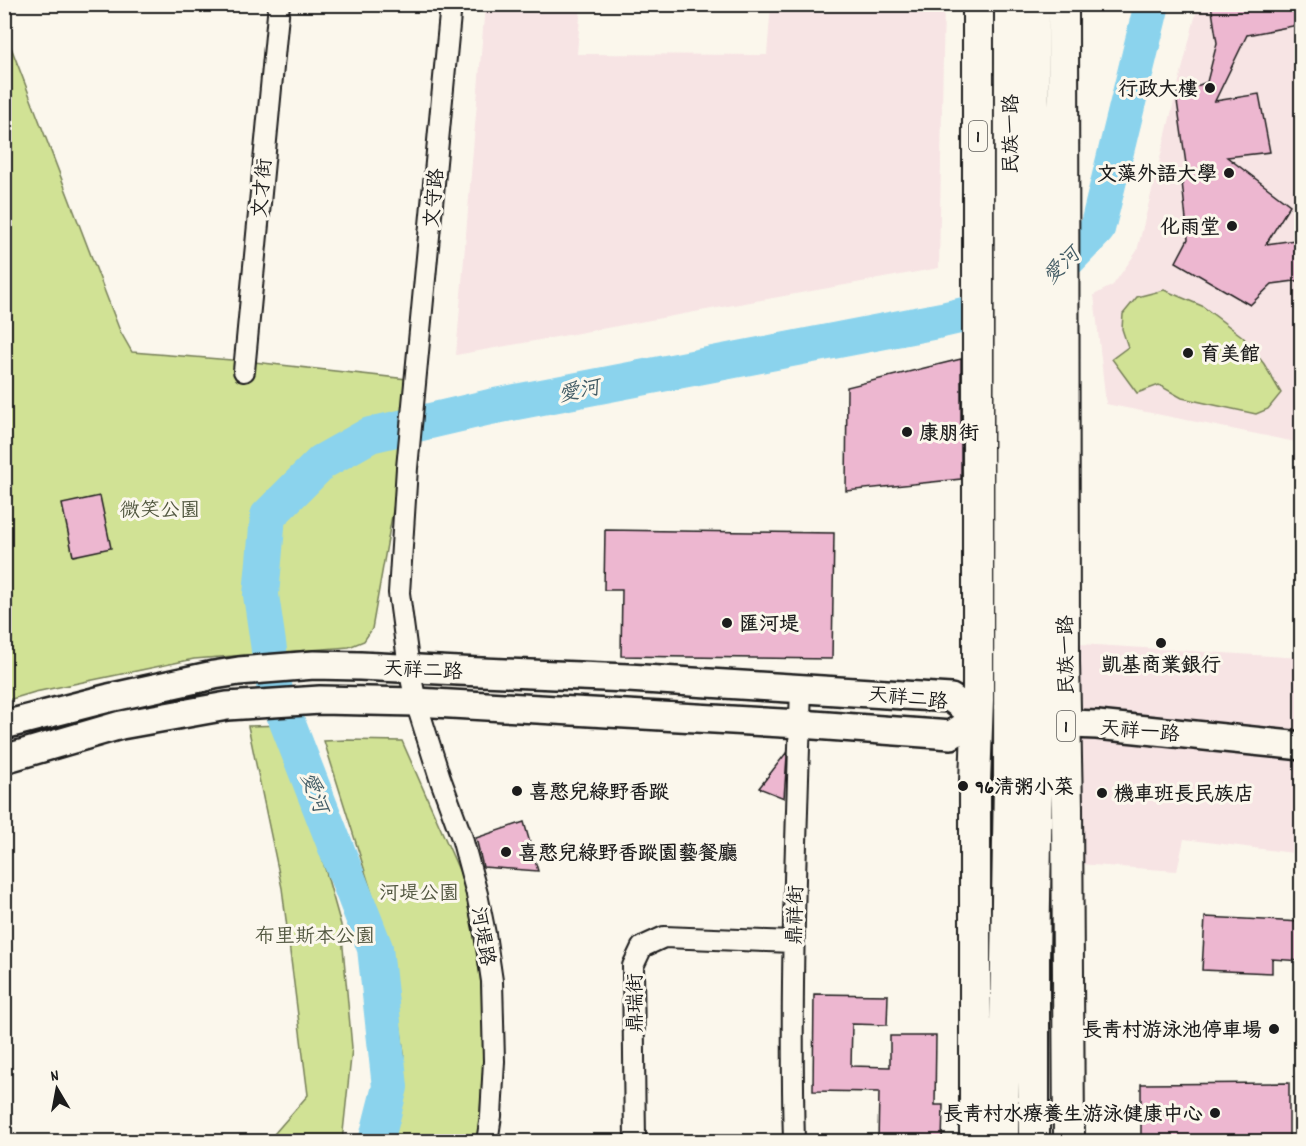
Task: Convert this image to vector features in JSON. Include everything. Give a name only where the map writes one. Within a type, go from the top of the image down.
[{"type":"main road","name":"民族一路","points":[[977,357],[978,4]]},
{"type":"main road","name":"民族一路","points":[[1010,4],[1036,257],[1050,317],[1052,723],[1069,1142]]},
{"type":"main road","name":"民族一路","points":[[1033,4],[1036,257]]},
{"type":"main road","name":"1","points":[[1003,1142],[1009,721],[1010,352],[1036,257],[1063,4]]},
{"type":"main road","points":[[977,357],[1010,352]]},
{"type":"main road","name":"1","points":[[975,1142],[977,357]]},
{"type":"main road","name":"民族一路","points":[[1034,1142],[1034,960],[1052,723]]},
{"type":"street","name":"文才街","points":[[244,371],[279,4]]},
{"type":"street","name":"文守路","points":[[409,668],[399,593],[408,468],[451,4]]},
{"type":"street","name":"天祥二路","points":[[4,725],[214,675],[314,665],[628,678],[951,698],[977,718],[951,735],[416,702],[320,700],[227,706],[121,725],[4,759]]},
{"type":"street","name":"河堤路","points":[[409,668],[416,702],[434,763],[462,838],[485,934],[492,981],[494,1061],[487,1142]]},
{"type":"street","name":"鼎祥街","points":[[794,1142],[792,942],[801,688]]},
{"type":"street","name":"天祥一路","points":[[977,718],[1097,725],[1302,746]]},
{"type":"street","name":"鼎瑞街","points":[[635,1142],[633,966],[642,947],[664,937],[792,942]]},
{"type":"shaded area","points":[[485,5],[581,5],[577,54],[767,55],[771,5],[944,5],[939,268],[456,355]]},
{"type":"shaded area","name":"文藻外語大學","points":[[1198,5],[1301,5],[1301,443],[1106,404],[1094,295],[1113,285],[1137,251]]},
{"type":"shaded area","points":[[1080,644],[1301,658],[1301,854],[1184,839],[1177,871],[1078,864]]},
{"type":"green space","name":"微笑公園","points":[[4,29],[120,331],[132,352],[244,361],[416,380],[372,629],[364,641],[349,647],[194,659],[35,692],[5,701]]},
{"type":"green space","name":"育美館","points":[[1164,290],[1202,306],[1243,337],[1264,364],[1281,393],[1268,409],[1256,414],[1182,398],[1159,385],[1137,393],[1112,359],[1128,347],[1122,329],[1123,314],[1137,297]]},
{"type":"green space","name":"布里斯本公園","points":[[289,725],[287,734],[341,925],[352,1048],[342,1141],[268,1141],[308,1095],[282,888],[248,726]]},
{"type":"green space","name":"河堤公園","points":[[324,741],[402,741],[462,877],[479,957],[485,1043],[478,1141],[389,1141],[404,1054],[393,971],[373,897]]},
{"type":"building","points":[[1211,4],[1294,4],[1298,25],[1247,35],[1215,101],[1259,94],[1270,152],[1227,157],[1290,205],[1266,244],[1302,239],[1302,280],[1272,284],[1250,305],[1176,262],[1188,239],[1181,172],[1187,171],[1176,94],[1207,82],[1217,43]]},
{"type":"building","name":"康朋街","points":[[961,359],[961,479],[846,491],[847,387]]},
{"type":"building","points":[[100,496],[111,548],[73,556],[62,504]]},
{"type":"building","name":"匯河堤","points":[[605,530],[834,533],[832,659],[621,656],[622,590],[604,590]]},
{"type":"building","points":[[786,753],[787,756],[784,798],[759,788]]},
{"type":"building","name":"喜憨兒綠野香蹤園藝餐廳","points":[[524,822],[538,871],[483,867],[476,838]]},
{"type":"building","points":[[1205,917],[1302,922],[1302,961],[1272,959],[1272,973],[1202,970]]},
{"type":"building","points":[[814,994],[888,995],[887,1025],[852,1024],[851,1066],[890,1067],[890,1036],[936,1036],[935,1105],[943,1105],[942,1142],[878,1142],[879,1092],[813,1091]]},
{"type":"building","name":"長青村水療養生游泳健康中心","points":[[1289,1083],[1289,1142],[1141,1142],[1141,1084]]},
{"type":"waterway","name":"愛河","points":[[376,1142],[390,1087],[375,948],[275,691],[261,595],[268,516],[322,462],[370,435],[490,407],[942,320],[990,309],[1043,285],[1097,229],[1152,4]]},
{"type":"place","name":"行政大樓","points":[[1210,88]]},
{"type":"place","name":"文藻外語大學","points":[[1229,173]]},
{"type":"place","name":"化雨堂","points":[[1232,226]]},
{"type":"place","name":"育美館","points":[[1188,353]]},
{"type":"place","name":"康朋街","points":[[907,432]]},
{"type":"place","name":"匯河堤","points":[[727,623]]},
{"type":"place","name":"凱基商業銀行","points":[[1161,643]]},
{"type":"place","name":"96清粥小菜","points":[[963,786]]},
{"type":"place","name":"喜憨兒綠野香蹤","points":[[517,791]]},
{"type":"place","name":"機車班長民族店","points":[[1102,793]]},
{"type":"place","name":"喜憨兒綠野香蹤園藝餐廳","points":[[506,852]]},
{"type":"place","name":"長青村游泳池停車場","points":[[1274,1029]]},
{"type":"place","name":"長青村水療養生游泳健康中心","points":[[1215,1113]]}]
